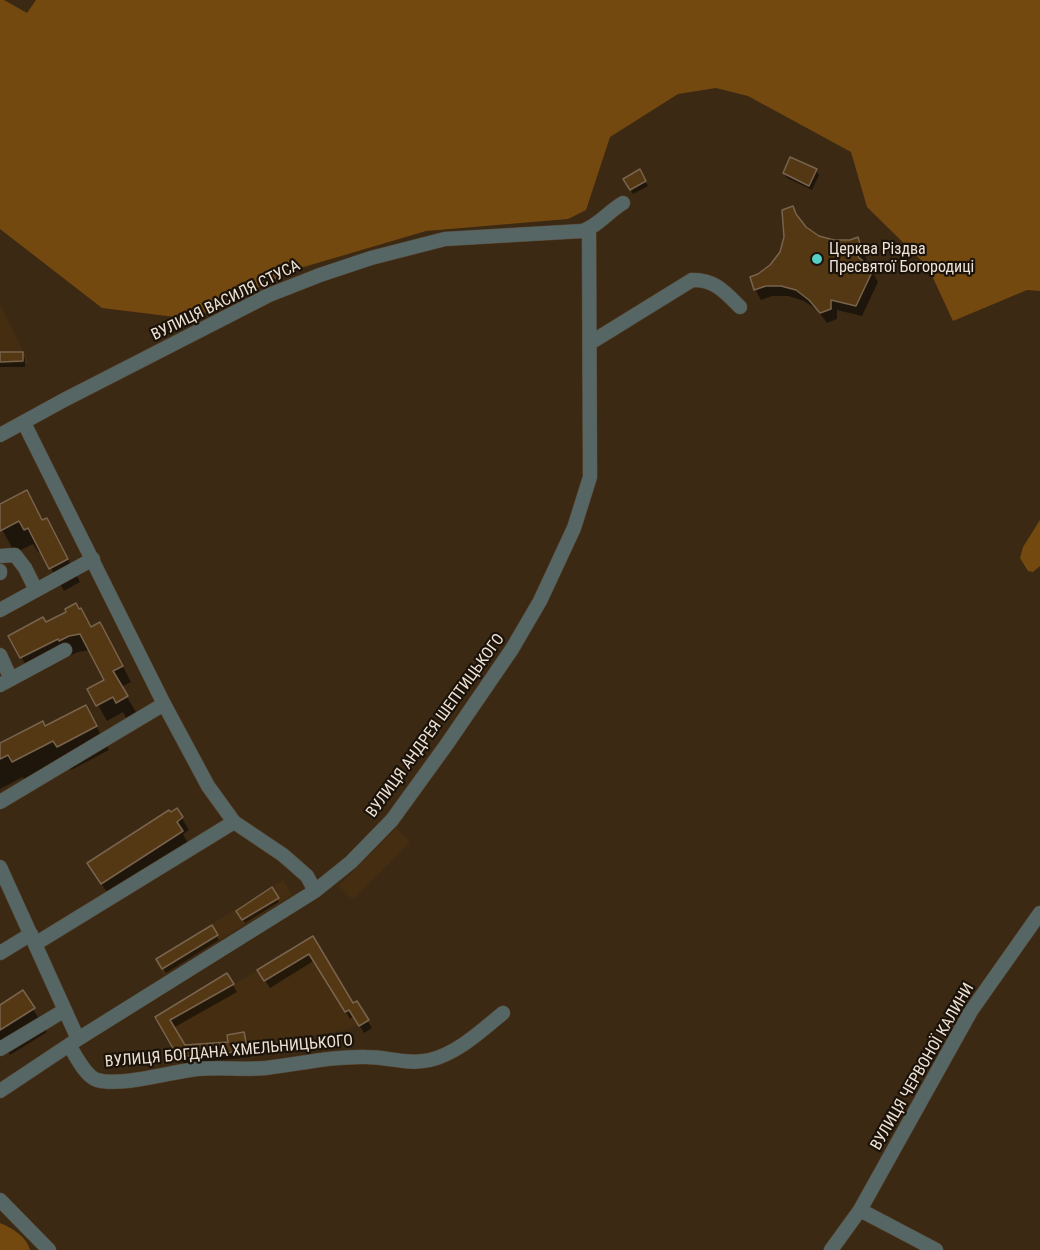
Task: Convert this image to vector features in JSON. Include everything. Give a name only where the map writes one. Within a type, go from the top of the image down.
[{"type":"street","points":[[589,230],[623,202]]},
{"type":"street","name":"ВУЛИЦЯ АНДРЕЯ ШЕПТИЦЬКОГО","points":[[0,1091],[315,891],[351,862],[392,820],[512,649],[540,601],[574,528],[590,477],[589,230]]},
{"type":"street","name":"ВУЛИЦЯ ВАСИЛЯ СТУСА","points":[[0,435],[269,296],[320,275],[371,258],[445,239],[589,230]]},
{"type":"street","points":[[590,343],[692,280],[705,280],[717,285],[740,307]]},
{"type":"street","points":[[24,423],[164,704],[208,786],[234,822],[283,855],[307,876],[315,891]]},
{"type":"street","points":[[0,556],[15,555],[25,568],[36,590]]},
{"type":"street","points":[[0,610],[93,559]]},
{"type":"street","points":[[0,655],[6,682],[65,650]]},
{"type":"street","points":[[0,802],[164,704]]},
{"type":"street","points":[[0,952],[33,939],[234,822]]},
{"type":"street","name":"ВУЛИЦЯ БОГДАНА ХМЕЛЬНИЦЬКОГО","points":[[0,867],[65,1010],[74,1042],[89,1075],[94,1079],[130,1080],[198,1069],[268,1068],[338,1058],[367,1057],[421,1062],[441,1057],[457,1048],[502,1013]]},
{"type":"street","name":"ВУЛИЦЯ ЧЕРВОНОЇ КАЛИНИ","points":[[831,1250],[860,1210],[971,1011],[1040,913]]},
{"type":"street","points":[[0,1049],[65,1010]]},
{"type":"street","points":[[0,1200],[49,1250]]},
{"type":"street","points":[[860,1210],[936,1250]]},
{"type":"shaded area","points":[[0,0],[27,13],[36,0],[1040,0],[1040,291],[1027,290],[953,321],[928,267],[867,207],[851,152],[748,96],[716,88],[678,94],[610,137],[586,210],[568,219],[426,231],[297,269],[192,319],[102,308],[0,229]]},
{"type":"shaded area","points":[[0,305],[29,363],[0,365]]},
{"type":"shaded area","points":[[1040,520],[1040,566],[1033,572],[1028,571],[1020,558],[1023,547]]},
{"type":"shaded area","points":[[396,828],[410,842],[353,900],[339,886]]},
{"type":"shaded area","points":[[283,880],[292,895],[164,975],[154,960]]},
{"type":"shaded area","points":[[313,936],[353,1003],[357,1001],[369,1020],[359,1026],[248,1051],[178,1057],[155,1017],[227,973],[235,984]]},
{"type":"shaded area","points":[[0,1223],[22,1237],[30,1250],[0,1250]]},
{"type":"building","points":[[790,157],[817,169],[809,186],[783,173]]},
{"type":"building","points":[[640,169],[646,181],[630,190],[623,179]]},
{"type":"building","name":"Церква Різдва Пресвятої Богородиці","points":[[793,206],[806,227],[819,236],[834,240],[850,240],[858,237],[862,250],[854,253],[873,270],[856,306],[831,300],[831,309],[820,313],[796,290],[781,286],[766,286],[754,290],[750,277],[770,265],[780,252],[784,237],[782,210]]},
{"type":"building","points":[[0,352],[23,352],[23,361],[0,362]]},
{"type":"building","points":[[27,490],[42,520],[47,518],[68,559],[49,569],[28,528],[24,530],[19,521],[0,531],[0,504]]},
{"type":"building","points":[[76,603],[91,627],[100,622],[123,666],[113,671],[128,696],[116,703],[113,697],[96,706],[87,689],[104,680],[80,634],[59,641],[58,639],[20,658],[8,636],[43,617],[46,622],[66,612],[65,609]]},
{"type":"building","points":[[86,705],[97,726],[57,747],[53,741],[12,762],[8,755],[0,759],[0,743],[43,721],[45,726]]},
{"type":"building","points":[[177,808],[183,817],[177,822],[183,831],[101,884],[87,863],[169,810],[171,812]]},
{"type":"building","points":[[272,887],[279,898],[242,920],[236,911]]},
{"type":"building","points":[[212,925],[218,935],[162,969],[156,959]]},
{"type":"building","points":[[313,936],[353,1003],[357,1001],[369,1020],[359,1026],[349,1010],[345,1012],[309,954],[264,981],[257,970]]},
{"type":"building","points":[[227,973],[234,984],[170,1020],[185,1045],[228,1042],[227,1035],[244,1032],[248,1051],[178,1057],[155,1017]]},
{"type":"building","points":[[23,990],[35,1008],[0,1030],[0,1005]]},
{"type":"place","name":"Церква Різдва Пресвятої Богородиці","points":[[817,259]]}]
